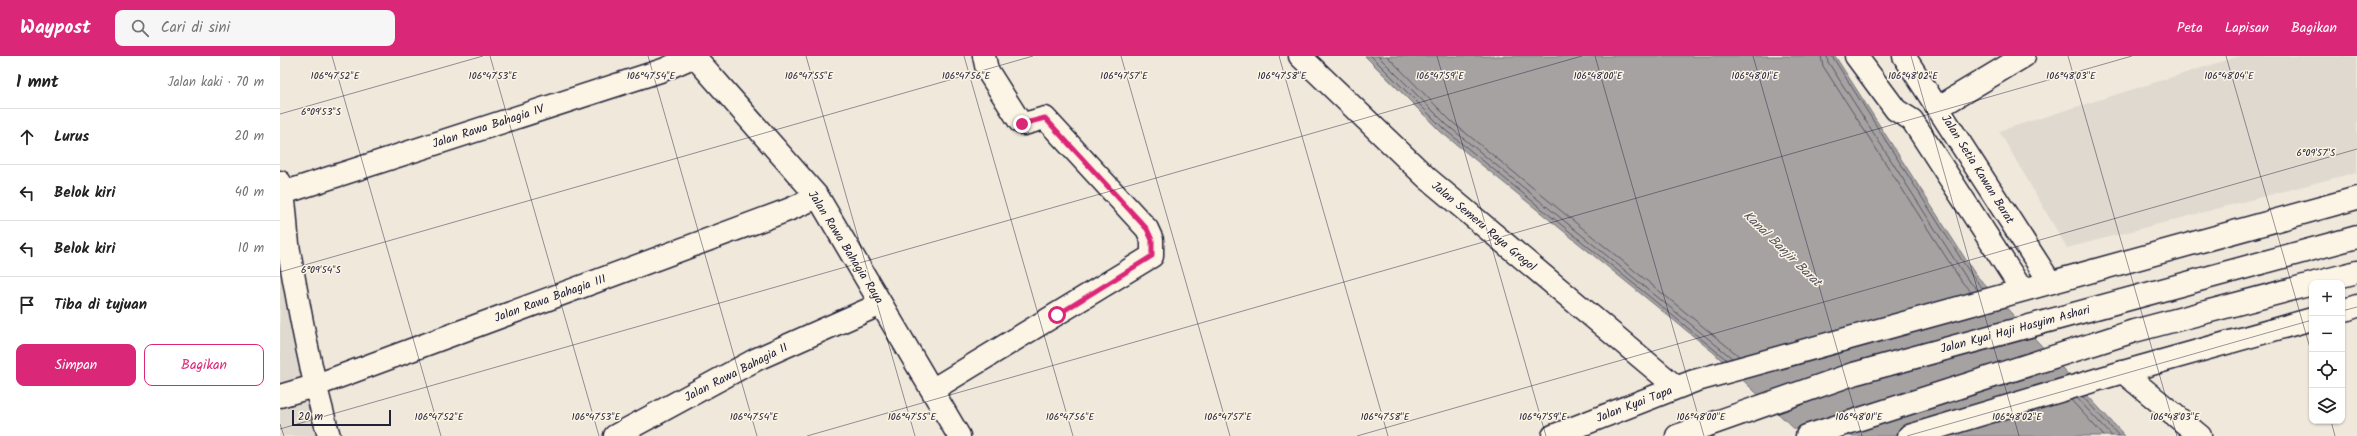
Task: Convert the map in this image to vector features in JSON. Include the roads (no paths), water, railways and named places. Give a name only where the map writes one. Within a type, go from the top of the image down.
[{"type":"street","name":"Jalan Rawa Bahagia Raya","points":[[694,56],[818,197],[959,436]]},
{"type":"street","name":"Jalan Rawa Bahagia IV","points":[[281,189],[662,70],[694,56]]},
{"type":"street","points":[[932,390],[1152,256],[1152,240],[1147,229],[1045,118],[1024,124],[1020,122],[987,70],[984,56]]},
{"type":"street","name":"Jalan Semeru Raya Grogol","points":[[1300,56],[1426,178],[1685,384]]},
{"type":"street","points":[[1856,56],[1896,110],[1901,127],[2012,293]]},
{"type":"street","name":"Jalan Setia Kawan Barat","points":[[1904,56],[2050,282]]},
{"type":"street","points":[[1938,107],[2024,56]]},
{"type":"street","points":[[281,189],[286,236],[314,386],[329,436]]},
{"type":"street","name":"Jalan Rawa Bahagia III","points":[[280,396],[314,386],[781,213],[818,197]]},
{"type":"street","points":[[1685,384],[2357,198]]},
{"type":"street","name":"Jalan Kyai Haji Hasyim Ashari","points":[[1677,436],[1853,374],[2357,238]]},
{"type":"street","points":[[2326,280],[2357,272]]},
{"type":"street","points":[[1807,436],[2134,331],[2309,285]]},
{"type":"street","name":"Jalan Rawa Bahagia II","points":[[615,436],[757,359],[881,304]]},
{"type":"street","points":[[2345,310],[2357,306]]},
{"type":"street","points":[[1909,436],[2119,373],[2309,320]]},
{"type":"street","points":[[2119,373],[2200,436]]},
{"type":"street","name":"Jalan Kyai Tapa","points":[[1552,436],[1685,384]]},
{"type":"water","name":"Kanal Banjir Barat","points":[[1365,56],[1835,56],[1975,274],[2125,436],[1802,436],[1713,352],[1441,132]]}]
